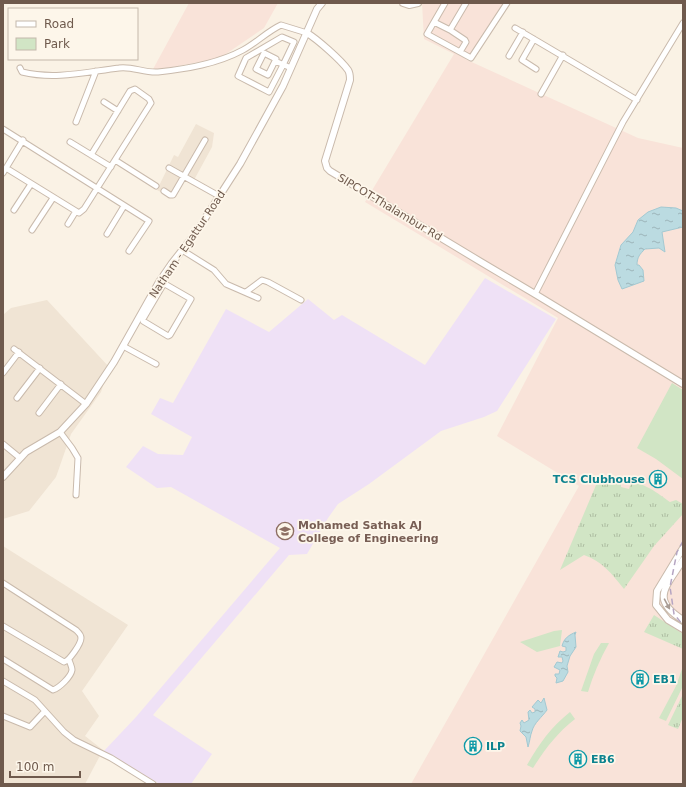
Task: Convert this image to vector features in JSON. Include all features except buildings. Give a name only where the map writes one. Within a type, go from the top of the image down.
[{"type":"street","name":"Natham - Egattur Road","points":[[3,477],[26,452],[60,432],[86,404],[114,362],[182,250],[195,234],[240,164],[283,86],[317,9],[322,3]]},
{"type":"street","points":[[403,3],[410,5],[418,3]]},
{"type":"street","points":[[445,3],[427,35],[472,58],[506,3]]},
{"type":"street","points":[[450,30],[466,3]]},
{"type":"street","points":[[434,22],[466,40],[460,52]]},
{"type":"street","points":[[535,294],[623,122],[683,23]]},
{"type":"street","name":"SIPCOT-Thalambur Rd","points":[[20,68],[22,72],[28,74],[57,76],[123,67],[146,72],[184,68],[207,64],[242,50],[282,25],[307,33],[329,51],[350,75],[350,80],[325,161],[327,168],[332,173],[683,384]]},
{"type":"street","points":[[515,28],[637,100]]},
{"type":"street","points":[[509,56],[523,32]]},
{"type":"street","points":[[282,37],[294,42],[283,65],[269,92],[238,76],[246,58],[282,37]]},
{"type":"street","points":[[534,39],[522,60],[536,69]]},
{"type":"street","points":[[275,61],[268,75],[256,69],[264,53],[276,59],[275,61],[291,68]]},
{"type":"street","points":[[541,94],[563,56]]},
{"type":"street","points":[[76,122],[96,71]]},
{"type":"street","points":[[23,140],[5,170],[79,213],[84,209],[111,167],[151,101],[133,89],[130,91],[91,155]]},
{"type":"street","points":[[104,102],[118,111]]},
{"type":"street","points":[[3,129],[23,140],[149,221],[129,251]]},
{"type":"street","points":[[164,191],[170,195],[173,195],[205,140]]},
{"type":"street","points":[[70,142],[111,167]]},
{"type":"street","points":[[115,160],[156,186]]},
{"type":"street","points":[[169,168],[219,196]]},
{"type":"street","points":[[14,210],[31,184]]},
{"type":"street","points":[[32,230],[53,198]]},
{"type":"street","points":[[107,234],[124,206]]},
{"type":"street","points":[[68,224],[76,211]]},
{"type":"street","points":[[182,250],[214,270],[226,284],[258,298]]},
{"type":"street","points":[[246,292],[262,280],[301,300]]},
{"type":"street","points":[[142,317],[143,321],[168,336],[191,299],[161,283]]},
{"type":"street","points":[[123,346],[156,364]]},
{"type":"street","points":[[3,373],[16,351],[86,404]]},
{"type":"street","points":[[17,398],[40,368]]},
{"type":"street","points":[[39,413],[61,384]]},
{"type":"street","points":[[60,432],[78,458],[76,495]]},
{"type":"street","points":[[3,444],[20,458]]},
{"type":"street","points":[[683,548],[658,591],[656,605],[668,620],[683,629]]},
{"type":"street","points":[[683,560],[663,592],[664,603],[671,611],[683,620]]},
{"type":"street","points":[[3,583],[80,633],[80,641],[67,662],[62,661],[3,626]]},
{"type":"street","points":[[3,659],[53,690],[71,674],[72,669],[68,660]]},
{"type":"street","points":[[3,681],[35,700],[64,732],[74,740],[111,758],[153,784]]},
{"type":"street","points":[[3,716],[30,727],[45,710]]},
{"type":"shaded area","points":[[189,3],[278,3],[264,28],[220,58],[152,71]]},
{"type":"shaded area","points":[[422,3],[505,3],[476,55],[465,59],[638,138],[683,148],[683,784],[411,784],[579,486],[497,436],[558,318],[365,202],[454,54],[424,39]]},
{"type":"shaded area","points":[[196,124],[214,133],[212,147],[194,180],[217,192],[214,197],[183,180],[172,198],[157,190],[174,155],[178,157]]},
{"type":"shaded area","name":"Mohamed Sathak AJ College of Engineering","points":[[485,278],[556,319],[497,411],[484,417],[441,431],[369,484],[338,504],[307,554],[289,555],[153,715],[212,754],[191,784],[160,784],[103,752],[136,717],[280,548],[171,487],[157,488],[126,467],[143,446],[158,454],[183,455],[192,437],[151,414],[160,398],[173,403],[226,309],[269,332],[308,299],[334,320],[342,315],[425,365]]},
{"type":"shaded area","points":[[47,300],[109,367],[101,392],[71,434],[56,477],[29,511],[3,519],[3,315],[11,308]]},
{"type":"shaded area","points":[[3,546],[128,625],[82,691],[99,716],[85,736],[103,750],[85,784],[3,784]]},
{"type":"green space","points":[[672,383],[683,390],[683,479],[656,459],[637,448]]},
{"type":"green space","points":[[599,478],[621,481],[621,487],[629,489],[631,483],[640,484],[651,489],[670,502],[676,500],[683,504],[683,514],[654,546],[624,589],[611,573],[602,565],[584,555],[560,570]]},
{"type":"green space","points":[[654,615],[683,634],[683,649],[644,632]]},
{"type":"green space","points":[[562,630],[560,646],[537,652],[520,642],[554,631]]},
{"type":"green space","points":[[601,643],[609,643],[597,667],[588,692],[581,691],[594,654]]},
{"type":"green space","points":[[682,669],[682,688],[666,721],[659,718],[676,686]]},
{"type":"green space","points":[[683,694],[683,717],[678,729],[668,725]]},
{"type":"green space","points":[[570,712],[575,719],[552,742],[533,768],[527,765],[546,736]]},
{"type":"water","points":[[661,207],[676,208],[683,211],[683,227],[662,232],[665,252],[659,248],[645,249],[640,254],[637,265],[639,265],[643,270],[644,281],[622,289],[618,280],[615,265],[621,245],[633,232],[638,220],[648,212]]},
{"type":"water","points":[[576,632],[576,647],[570,656],[567,666],[568,672],[563,681],[556,683],[557,678],[555,674],[559,674],[560,670],[554,667],[557,662],[562,663],[563,661],[562,657],[558,657],[560,651],[566,651],[566,647],[562,646],[563,643],[567,637]]},
{"type":"water","points":[[544,698],[547,710],[533,728],[528,747],[526,737],[520,731],[520,723],[522,720],[524,723],[529,720],[528,712],[530,710],[532,713],[535,712],[535,709],[532,707],[538,700],[541,703]]},
{"type":"railway","points":[[683,541],[677,552],[670,587],[674,614],[683,625]]},
{"type":"place","name":"TCS Clubhouse","points":[[658,479]]},
{"type":"place","name":"Mohamed Sathak AJ College of Engineering","points":[[285,531]]},
{"type":"place","name":"EB1","points":[[640,679]]},
{"type":"place","name":"ILP","points":[[473,746]]},
{"type":"place","name":"EB6","points":[[578,759]]}]
